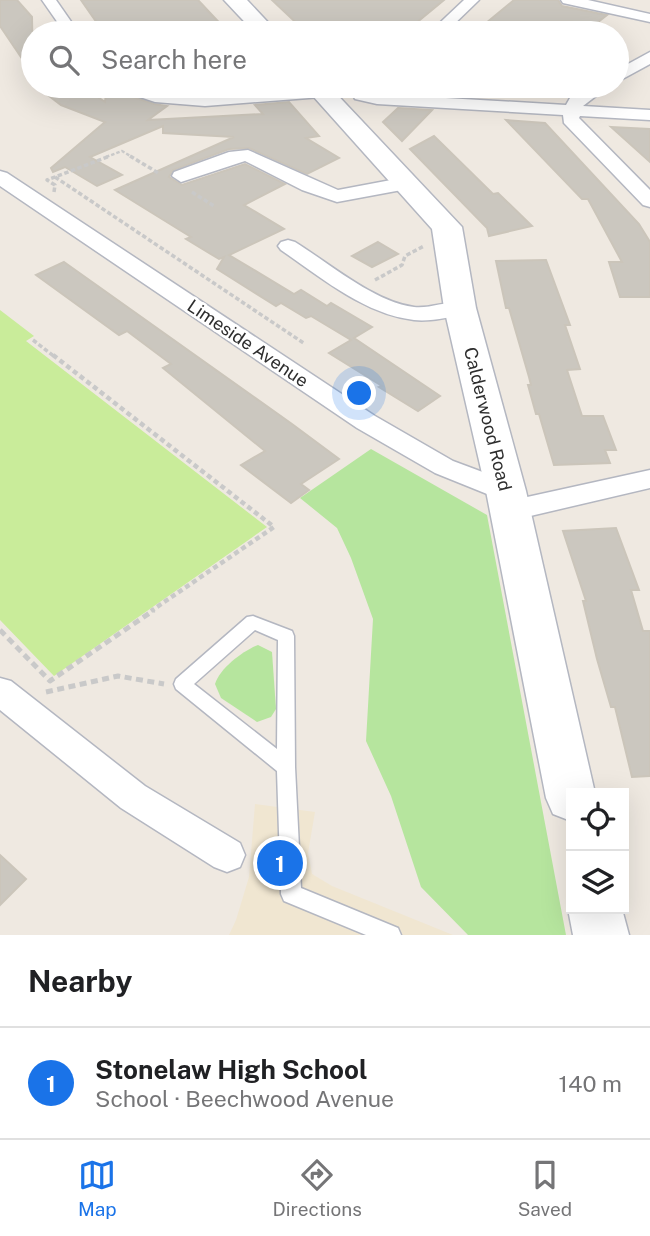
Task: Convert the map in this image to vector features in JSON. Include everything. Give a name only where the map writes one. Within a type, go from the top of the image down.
[{"type":"street","points":[[49,0],[64,21]]},
{"type":"street","points":[[235,0],[255,21]]},
{"type":"street","points":[[449,21],[472,0]]},
{"type":"street","points":[[568,0],[650,18]]},
{"type":"street","points":[[622,12],[637,0]]},
{"type":"street","points":[[629,70],[650,57]]},
{"type":"street","points":[[168,98],[205,101],[250,98]]},
{"type":"street","name":"Calderwood Road","points":[[345,98],[407,183],[447,227],[460,308],[508,501],[569,788]]},
{"type":"street","points":[[372,98],[650,115]]},
{"type":"street","points":[[582,98],[571,111],[570,119],[650,201]]},
{"type":"street","points":[[181,176],[235,156],[248,155],[309,186],[337,196],[407,183]]},
{"type":"street","name":"Limeside Avenue","points":[[0,177],[366,422],[508,501]]},
{"type":"street","points":[[285,199],[309,186]]},
{"type":"street","points":[[288,246],[379,305],[416,314],[460,308]]},
{"type":"street","points":[[508,501],[650,479]]},
{"type":"street","points":[[19,695],[133,797],[227,855]]},
{"type":"street","points":[[596,914],[601,935]]},
{"type":"lane","points":[[286,767],[182,684],[253,622],[286,636],[286,767],[292,894],[391,935]]},
{"type":"path","points":[[40,204],[54,191],[55,185],[47,180],[122,150]]},
{"type":"path","points":[[55,177],[305,344]]},
{"type":"path","points":[[356,290],[402,265],[405,256],[448,234]]},
{"type":"path","points":[[19,695],[50,681],[274,527],[33,340]]},
{"type":"path","points":[[0,630],[50,681]]},
{"type":"path","points":[[19,695],[125,677],[139,683],[182,684]]},
{"type":"shaded area","points":[[255,804],[315,812],[308,853],[312,874],[332,886],[453,935],[229,935],[249,877]]},
{"type":"green space","points":[[0,310],[34,336],[26,341],[267,527],[54,676],[0,620]]},
{"type":"green space","points":[[371,449],[487,515],[566,935],[468,935],[421,887],[391,796],[366,741],[373,619],[337,528],[300,498]]},
{"type":"green space","points":[[258,645],[272,652],[276,709],[271,717],[257,722],[221,698],[215,684],[233,661]]},
{"type":"building","points":[[0,0],[17,0],[32,17],[32,21],[21,21],[21,57],[0,26]]},
{"type":"building","points":[[81,0],[198,0],[218,21],[96,21]]},
{"type":"building","points":[[272,0],[444,0],[419,21],[294,21]]},
{"type":"building","points":[[514,0],[558,0],[562,6],[607,15],[599,21],[489,21]]},
{"type":"building","points":[[52,98],[99,98],[105,102],[106,98],[136,98],[167,106],[148,120],[263,114],[255,105],[289,102],[319,136],[306,138],[339,158],[307,174],[249,148],[229,149],[173,170],[169,177],[182,185],[245,164],[285,184],[244,205],[284,229],[229,255],[294,294],[301,290],[327,306],[331,303],[372,327],[354,338],[440,396],[418,411],[379,387],[382,386],[329,353],[351,340],[311,316],[306,318],[281,303],[276,306],[217,269],[224,257],[219,259],[186,239],[191,237],[115,190],[234,137],[163,133],[163,126],[90,157],[122,175],[97,186],[65,167],[53,172],[51,168],[105,122],[61,105]]},
{"type":"building","points":[[398,108],[432,110],[402,141],[383,122]]},
{"type":"building","points":[[506,120],[545,123],[639,224],[650,242],[650,297],[620,297],[609,262],[622,262],[588,199],[582,199]]},
{"type":"building","points":[[611,127],[650,129],[650,162]]},
{"type":"building","points":[[434,136],[493,194],[498,193],[532,226],[489,236],[487,228],[410,149]]},
{"type":"building","points":[[378,242],[398,254],[372,267],[352,256]]},
{"type":"building","points":[[546,260],[570,325],[565,325],[580,369],[567,370],[582,416],[603,416],[616,450],[605,450],[610,463],[554,465],[539,414],[536,414],[528,385],[531,385],[529,377],[509,308],[506,308],[496,261]]},
{"type":"building","points":[[64,262],[339,459],[301,484],[309,490],[291,503],[241,465],[265,451],[163,368],[171,364],[127,331],[119,335],[36,275]]},
{"type":"building","points":[[616,528],[639,590],[631,590],[643,631],[650,631],[650,776],[632,777],[615,707],[611,707],[597,659],[583,601],[586,601],[563,531]]},
{"type":"building","points":[[0,855],[26,879],[0,905]]},
{"type":"place","name":"Stonelaw High School","points":[[280,863]]}]
